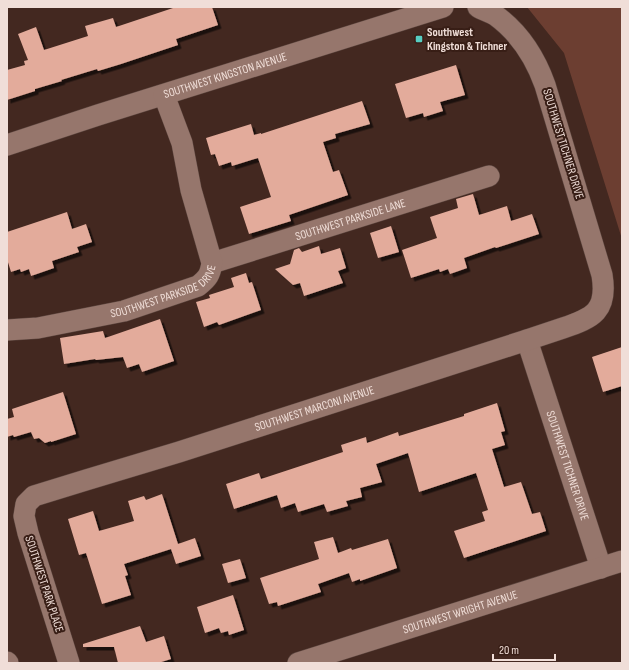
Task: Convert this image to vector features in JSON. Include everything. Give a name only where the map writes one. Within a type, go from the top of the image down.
[{"type":"street","name":"SOUTHWEST KINGSTON AVENUE","points":[[7,145],[443,7]]},
{"type":"street","name":"SOUTHWEST TICHNER DRIVE","points":[[478,7],[494,15],[517,35],[540,70],[602,275],[604,284],[599,307]]},
{"type":"street","name":"SOUTHWEST PARKSIDE DRIVE","points":[[7,330],[38,328],[124,311],[198,286],[207,279],[212,263],[191,190],[182,143],[164,95]]},
{"type":"street","name":"SOUTHWEST PARKSIDE LANE","points":[[212,263],[489,176]]},
{"type":"street","name":"SOUTHWEST MARCONI AVENUE","points":[[26,504],[34,496],[186,450],[527,340],[585,320],[595,313],[599,307]]},
{"type":"street","name":"SOUTHWEST TICHNER DRIVE","points":[[527,340],[600,568]]},
{"type":"street","name":"SOUTHWEST PARK PLACE","points":[[26,504],[24,516],[28,532],[69,663]]},
{"type":"street","name":"SOUTHWEST WRIGHT AVENUE","points":[[298,663],[622,561]]},
{"type":"shaded area","points":[[527,7],[622,7],[622,239],[564,53]]},
{"type":"building","points":[[176,7],[212,7],[218,25],[176,39],[178,45],[98,71],[97,69],[61,80],[62,81],[35,89],[35,91],[7,100],[7,70],[25,65],[24,61],[28,60],[18,34],[36,27],[44,50],[88,36],[85,26],[113,18],[116,27]]},
{"type":"building","points":[[456,65],[465,95],[440,102],[443,111],[424,117],[423,113],[406,118],[395,84]]},
{"type":"building","points":[[362,101],[370,124],[335,134],[336,138],[323,142],[333,172],[339,170],[348,195],[289,215],[291,221],[249,234],[240,207],[271,197],[258,158],[232,166],[231,162],[219,166],[215,154],[211,155],[206,138],[251,124],[254,135],[261,134]]},
{"type":"building","points":[[473,194],[479,215],[507,206],[511,221],[532,214],[539,234],[464,258],[467,268],[450,274],[448,269],[440,272],[439,269],[411,278],[402,250],[437,238],[430,217],[458,208],[456,199]]},
{"type":"building","points":[[67,212],[72,229],[86,224],[92,242],[77,247],[79,252],[52,261],[54,268],[31,276],[29,269],[21,272],[20,269],[11,272],[7,259],[7,232]]},
{"type":"building","points":[[391,226],[399,252],[378,258],[370,233]]},
{"type":"building","points":[[319,246],[321,254],[340,248],[346,268],[338,271],[343,283],[304,296],[300,283],[293,285],[275,269],[290,264],[294,250],[299,248],[302,252]]},
{"type":"building","points":[[246,273],[249,283],[252,282],[261,310],[219,325],[217,322],[204,327],[196,302],[210,298],[209,295],[234,287],[231,278]]},
{"type":"building","points":[[160,319],[174,361],[142,372],[139,364],[127,368],[123,357],[95,359],[64,364],[60,338],[103,331],[105,338]]},
{"type":"building","points":[[622,347],[622,386],[603,392],[592,357]]},
{"type":"building","points":[[63,392],[76,434],[45,443],[39,438],[34,439],[31,432],[14,437],[13,435],[7,437],[7,419],[14,417],[12,409]]},
{"type":"building","points":[[497,403],[505,431],[501,432],[505,445],[492,449],[504,487],[521,482],[532,514],[540,512],[546,531],[464,558],[454,531],[485,521],[482,512],[488,510],[476,473],[419,492],[408,453],[376,464],[382,482],[360,488],[362,497],[346,501],[348,506],[327,512],[324,504],[298,512],[295,503],[281,508],[277,495],[234,509],[226,484],[259,473],[261,479],[343,452],[341,445],[366,437],[367,443],[398,432],[399,436],[464,416],[464,414]]},
{"type":"building","points":[[162,494],[178,544],[195,538],[201,556],[176,564],[171,549],[124,564],[128,575],[125,576],[131,595],[102,604],[86,553],[79,555],[68,519],[93,511],[99,531],[134,521],[128,501],[144,496],[146,500]]},
{"type":"building","points":[[333,537],[338,553],[351,548],[352,550],[388,539],[397,568],[360,581],[360,579],[352,582],[349,573],[318,584],[321,592],[278,606],[277,602],[269,604],[260,578],[319,559],[314,542]]},
{"type":"building","points":[[240,559],[246,578],[228,583],[222,564]]},
{"type":"building","points":[[233,595],[244,630],[229,635],[228,631],[221,633],[219,628],[205,633],[197,607]]},
{"type":"building","points":[[140,626],[146,642],[164,636],[171,659],[158,663],[118,663],[114,647],[83,647],[83,644]]},
{"type":"place","name":"Southwest Kingston & Tichner","points":[[419,39]]}]
